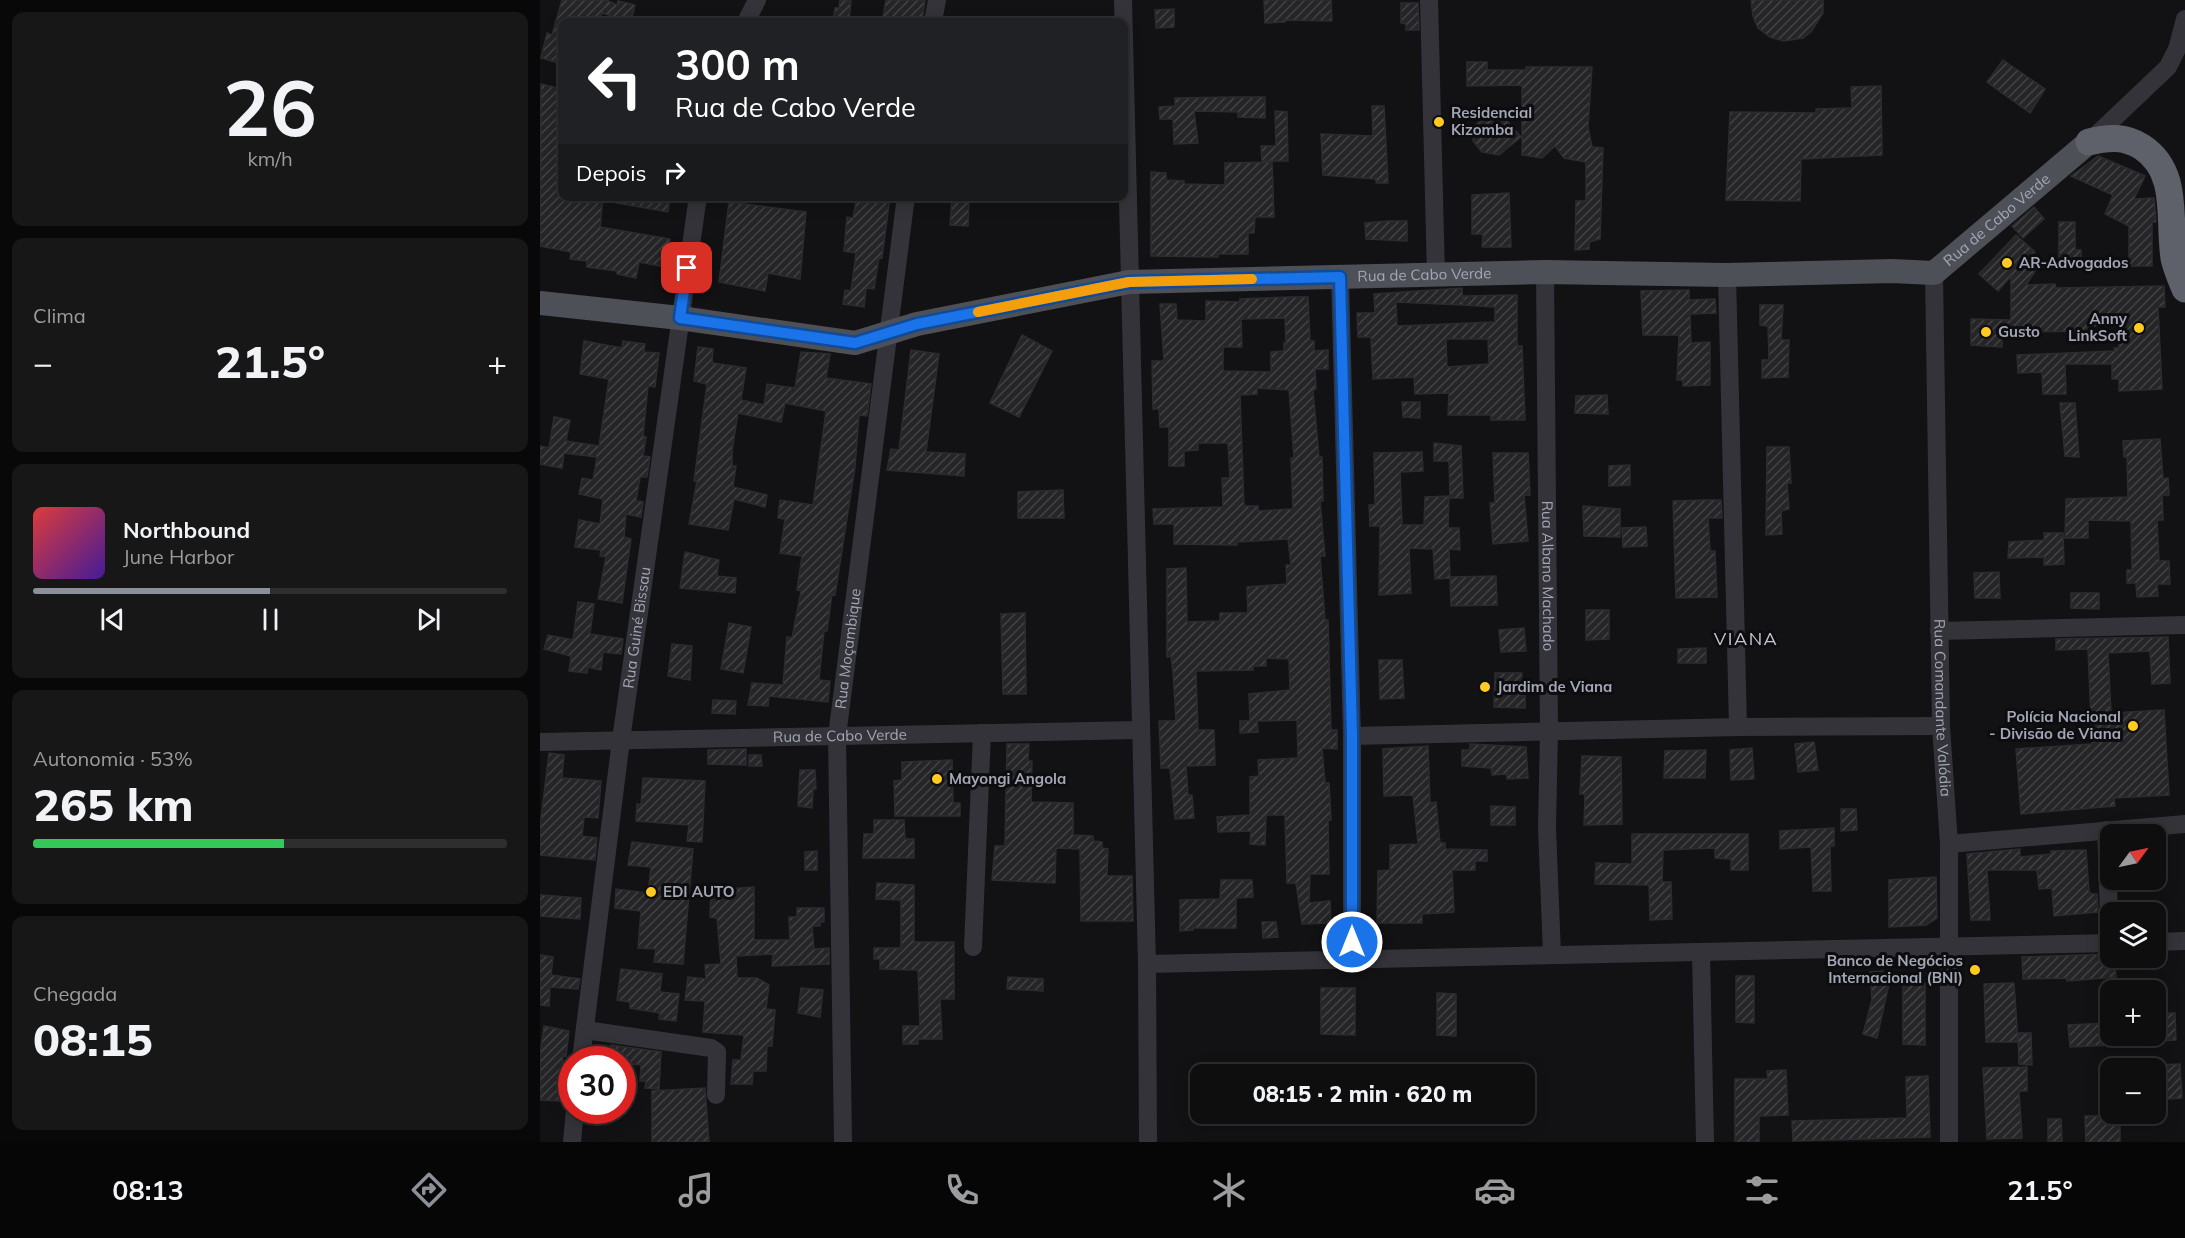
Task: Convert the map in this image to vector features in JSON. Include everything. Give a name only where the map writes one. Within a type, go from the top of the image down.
[{"type":"highway","points":[[2089,142],[2121,138],[2136,144],[2160,163],[2167,177],[2174,260],[2185,289]]},
{"type":"main road","name":"Rua de Cabo Verde","points":[[540,303],[680,318],[855,343],[917,324],[1129,282],[1545,272],[1727,275],[1892,271],[1934,273],[2089,142]]},
{"type":"street","points":[[748,18],[758,0]]},
{"type":"street","points":[[934,18],[937,0]]},
{"type":"street","points":[[1123,0],[1123,18]]},
{"type":"street","points":[[1429,0],[1436,274]]},
{"type":"street","points":[[2089,142],[2168,67],[2177,50],[2185,19]]},
{"type":"street","name":"Rua Guiné Bissau","points":[[583,1046],[621,740],[697,201]]},
{"type":"street","name":"Rua Moçambique","points":[[843,1142],[837,736],[905,201]]},
{"type":"street","points":[[1127,201],[1139,730],[1147,964],[1148,1142]]},
{"type":"street","name":"Rua Albano Machado","points":[[1545,272],[1550,731],[1547,828],[1552,954]]},
{"type":"street","name":"Rua Comandante Valódia","points":[[1934,273],[1941,726],[1948,844],[1949,1142]]},
{"type":"street","points":[[1727,275],[1738,727]]},
{"type":"street","points":[[1340,277],[1352,736],[1352,960]]},
{"type":"street","points":[[1939,631],[2185,625]]},
{"type":"street","points":[[1352,736],[1738,727],[1941,726]]},
{"type":"street","name":"Rua de Cabo Verde","points":[[540,742],[1139,730]]},
{"type":"street","points":[[973,947],[982,733]]},
{"type":"street","points":[[2166,825],[2185,824]]},
{"type":"street","points":[[1948,844],[2100,831]]},
{"type":"street","points":[[2166,942],[2185,941]]},
{"type":"street","points":[[1147,964],[1552,954],[1701,954],[2100,943]]},
{"type":"street","points":[[1701,954],[1705,1142]]},
{"type":"street","points":[[585,1030],[711,1048],[717,1052],[716,1095]]},
{"type":"street","points":[[572,1142],[574,1124]]},
{"type":"building","points":[[562,0],[606,0],[617,5],[618,1],[635,5],[632,18],[618,18],[602,13],[600,18],[558,18],[558,63],[541,58],[547,33],[552,35]]},
{"type":"building","points":[[840,0],[851,0],[849,18],[834,18],[835,8],[839,8]]},
{"type":"building","points":[[886,0],[925,0],[923,18],[883,18]]},
{"type":"building","points":[[1264,0],[1331,0],[1332,21],[1285,20],[1285,22],[1265,23]]},
{"type":"building","points":[[1751,0],[1823,0],[1823,13],[1811,32],[1803,38],[1784,41],[1770,37],[1758,28],[1753,16]]},
{"type":"building","points":[[1401,3],[1418,3],[1419,30],[1406,30],[1406,24],[1401,23]]},
{"type":"building","points":[[1174,9],[1174,27],[1156,28],[1155,10]]},
{"type":"building","points":[[2003,60],[2045,89],[2030,113],[1987,82]]},
{"type":"building","points":[[1467,62],[1487,62],[1487,70],[1526,70],[1526,67],[1592,67],[1588,127],[1592,147],[1603,148],[1600,239],[1589,242],[1589,249],[1575,250],[1576,201],[1586,201],[1586,162],[1564,158],[1555,146],[1542,158],[1522,155],[1522,85],[1467,86]]},
{"type":"building","points":[[541,84],[558,88],[558,201],[603,201],[600,227],[670,239],[666,267],[639,262],[636,278],[617,274],[617,271],[587,267],[587,261],[570,259],[571,252],[540,246]]},
{"type":"building","points":[[1881,86],[1882,155],[1801,159],[1800,201],[1726,200],[1730,112],[1816,113],[1816,109],[1852,108],[1851,87]]},
{"type":"building","points":[[1265,97],[1265,118],[1238,117],[1238,112],[1194,111],[1198,143],[1174,144],[1173,119],[1160,119],[1159,107],[1175,106],[1175,98]]},
{"type":"building","points":[[1372,106],[1384,106],[1388,183],[1376,183],[1376,179],[1323,175],[1321,134],[1373,136]]},
{"type":"building","points":[[1275,111],[1287,112],[1288,161],[1262,161],[1261,146],[1276,146]]},
{"type":"building","points":[[1487,116],[1503,116],[1521,137],[1499,155],[1482,152],[1473,141],[1474,126]]},
{"type":"building","points":[[2098,156],[2145,176],[2134,199],[2154,198],[2156,222],[2152,222],[2152,266],[2129,266],[2129,226],[2105,214],[2113,195],[2071,176]]},
{"type":"building","points":[[1272,162],[1274,217],[1255,217],[1254,233],[1248,233],[1248,254],[1218,254],[1218,257],[1151,256],[1151,172],[1166,173],[1166,180],[1184,181],[1184,184],[1225,185],[1225,163]]},
{"type":"building","points":[[1509,193],[1511,247],[1482,247],[1483,234],[1472,234],[1472,195]]},
{"type":"building","points":[[616,201],[669,201],[668,212],[616,203]]},
{"type":"building","points":[[856,201],[889,201],[882,258],[879,257],[874,289],[866,288],[864,307],[843,304],[845,290],[851,291],[856,253],[844,251],[847,217],[853,218]]},
{"type":"building","points":[[952,201],[969,201],[968,226],[950,225]]},
{"type":"building","points":[[729,202],[806,212],[800,279],[768,273],[765,291],[719,282]]},
{"type":"building","points":[[2034,207],[2044,219],[2023,238],[2012,226]]},
{"type":"building","points":[[1407,221],[1407,241],[1366,239],[1365,223]]},
{"type":"building","points":[[2059,222],[2075,222],[2075,250],[2081,250],[2081,266],[2059,264]]},
{"type":"building","points":[[2016,235],[2035,252],[2028,258],[2039,265],[2026,285],[2055,284],[2056,288],[2164,286],[2165,307],[2158,307],[2162,389],[2119,391],[2119,379],[2112,379],[2112,364],[2065,364],[2066,394],[2043,394],[2042,372],[2018,373],[2017,355],[2115,351],[2114,348],[2119,348],[2119,326],[2091,326],[2091,331],[2002,332],[2002,347],[1971,345],[1971,319],[2011,320],[2011,276],[1998,291],[1979,274]]},
{"type":"building","points":[[1462,288],[1463,305],[1464,296],[1517,295],[1517,346],[1522,346],[1525,420],[1491,420],[1491,415],[1448,415],[1449,393],[1415,394],[1414,377],[1373,379],[1371,337],[1358,337],[1357,313],[1375,313],[1374,294]],"holes":[[[1396,302],[1495,307],[1495,322],[1397,326]],[[1446,339],[1488,339],[1489,364],[1447,367]]]},
{"type":"building","points":[[1689,290],[1689,300],[1715,299],[1716,313],[1690,314],[1691,343],[1710,342],[1710,385],[1683,386],[1683,380],[1677,380],[1679,335],[1643,335],[1641,291]]},
{"type":"building","points":[[1308,297],[1310,341],[1314,341],[1314,351],[1328,350],[1328,369],[1315,369],[1316,389],[1313,390],[1319,457],[1322,457],[1323,501],[1320,501],[1325,556],[1320,556],[1325,620],[1328,620],[1331,730],[1337,730],[1337,749],[1322,748],[1325,783],[1329,783],[1331,820],[1328,820],[1329,874],[1310,874],[1309,903],[1330,901],[1331,923],[1302,924],[1296,883],[1287,883],[1285,815],[1266,815],[1265,845],[1250,844],[1251,831],[1218,832],[1217,817],[1250,815],[1250,777],[1259,776],[1258,760],[1298,758],[1297,720],[1257,721],[1258,732],[1240,733],[1240,721],[1250,721],[1249,694],[1290,690],[1289,659],[1266,658],[1266,666],[1253,666],[1253,670],[1196,671],[1198,730],[1214,730],[1215,765],[1186,766],[1188,795],[1192,795],[1194,818],[1175,819],[1170,768],[1161,768],[1159,721],[1176,721],[1171,656],[1167,657],[1167,569],[1186,568],[1187,622],[1220,621],[1220,613],[1248,613],[1247,587],[1287,584],[1286,565],[1291,565],[1288,539],[1237,542],[1237,545],[1174,544],[1174,524],[1154,524],[1153,509],[1223,507],[1222,478],[1230,478],[1228,443],[1198,443],[1198,450],[1184,451],[1184,466],[1169,466],[1169,427],[1160,427],[1159,409],[1153,409],[1152,361],[1164,361],[1160,304],[1176,304],[1177,320],[1206,321],[1206,301],[1240,302],[1240,299]],"holes":[[[1285,318],[1284,351],[1271,352],[1271,372],[1223,371],[1223,347],[1242,347],[1241,319]],[[1257,388],[1289,390],[1294,458],[1291,458],[1293,509],[1258,511],[1258,506],[1244,506],[1240,395],[1257,394]]]},
{"type":"building","points":[[1760,305],[1783,305],[1781,340],[1789,340],[1788,377],[1762,378],[1762,360],[1769,360],[1768,326],[1760,325]]},
{"type":"building","points":[[1022,335],[1052,351],[1019,417],[990,403]]},
{"type":"building","points":[[584,341],[622,348],[623,341],[645,344],[644,352],[659,353],[655,387],[648,386],[643,456],[650,457],[647,477],[640,477],[636,501],[643,502],[641,517],[626,514],[624,537],[631,539],[622,603],[598,599],[606,557],[600,556],[601,550],[575,547],[579,520],[600,524],[603,499],[579,494],[582,478],[593,480],[597,457],[564,453],[562,468],[540,464],[540,446],[549,448],[554,417],[570,420],[566,441],[599,446],[609,379],[580,374]]},
{"type":"building","points":[[698,347],[713,349],[712,363],[746,368],[741,400],[764,405],[767,384],[795,388],[801,352],[830,354],[826,378],[871,384],[867,416],[859,415],[855,467],[835,595],[832,594],[827,631],[824,631],[819,680],[830,681],[828,702],[769,696],[768,706],[748,705],[752,683],[783,685],[787,637],[792,638],[801,591],[797,590],[802,556],[780,553],[785,519],[778,518],[780,500],[813,505],[826,411],[785,403],[781,422],[738,413],[732,451],[732,466],[736,466],[733,487],[767,495],[765,507],[734,499],[728,530],[689,524],[697,481],[694,481],[707,384],[694,381]]},
{"type":"building","points":[[911,350],[939,354],[926,452],[965,454],[964,476],[887,470],[891,449],[899,450]]},
{"type":"building","points":[[1607,395],[1608,414],[1575,413],[1576,396]]},
{"type":"building","points":[[1402,402],[1420,402],[1420,418],[1403,417]]},
{"type":"building","points":[[2060,403],[2075,403],[2079,457],[2065,456]]},
{"type":"building","points":[[2160,439],[2163,479],[2168,478],[2169,495],[2162,495],[2163,520],[2157,520],[2159,561],[2169,561],[2170,584],[2157,584],[2158,596],[2137,597],[2136,583],[2127,583],[2127,570],[2132,570],[2131,521],[2088,520],[2088,538],[2065,538],[2066,499],[2128,497],[2127,457],[2124,457],[2123,441]]},
{"type":"building","points":[[1434,443],[1461,446],[1463,498],[1450,498],[1449,461],[1434,461]]},
{"type":"building","points":[[1767,447],[1789,447],[1791,483],[1787,483],[1789,509],[1781,511],[1782,534],[1766,535]]},
{"type":"building","points":[[1422,452],[1423,471],[1400,472],[1402,525],[1424,525],[1425,497],[1449,496],[1448,528],[1459,528],[1460,550],[1449,549],[1450,578],[1435,579],[1433,549],[1409,548],[1411,593],[1379,595],[1380,526],[1370,526],[1369,505],[1375,505],[1374,453]]},
{"type":"building","points":[[1493,453],[1528,453],[1530,495],[1524,495],[1528,541],[1493,544],[1490,503],[1495,503]]},
{"type":"building","points":[[1630,465],[1630,485],[1609,486],[1609,466]]},
{"type":"building","points":[[1063,490],[1064,518],[1018,518],[1018,492]]},
{"type":"building","points":[[1721,500],[1722,518],[1708,518],[1710,551],[1715,551],[1717,597],[1676,598],[1673,501]]},
{"type":"building","points":[[1583,506],[1620,509],[1620,537],[1584,536]]},
{"type":"building","points":[[1646,527],[1647,546],[1623,547],[1622,528]]},
{"type":"building","points":[[2044,533],[2063,533],[2064,564],[2044,565],[2044,557],[2008,558],[2009,542],[2044,540]]},
{"type":"building","points":[[685,552],[719,560],[717,576],[736,578],[735,593],[680,588]]},
{"type":"building","points":[[1999,572],[2000,598],[1975,598],[1974,573]]},
{"type":"building","points":[[1496,576],[1497,605],[1451,606],[1450,577]]},
{"type":"building","points":[[2071,593],[2099,593],[2099,609],[2071,608]]},
{"type":"building","points":[[578,602],[594,604],[590,634],[623,639],[621,654],[603,652],[601,670],[588,667],[587,673],[569,671],[571,656],[544,649],[548,635],[573,640]]},
{"type":"building","points":[[1586,610],[1609,610],[1609,639],[1586,640]]},
{"type":"building","points":[[1025,613],[1026,694],[1003,694],[1001,614]]},
{"type":"building","points":[[729,623],[751,627],[743,673],[721,669]]},
{"type":"building","points":[[1524,628],[1526,651],[1501,652],[1499,630]]},
{"type":"building","points":[[2168,637],[2170,683],[2152,684],[2150,651],[2108,653],[2111,713],[2164,710],[2169,795],[2114,798],[2115,806],[2021,814],[2016,749],[2092,744],[2088,649],[2056,650],[2056,639]]},
{"type":"building","points":[[672,644],[692,646],[690,680],[668,676]]},
{"type":"building","points":[[1706,648],[1706,663],[1678,663],[1678,649]]},
{"type":"building","points":[[1379,660],[1402,660],[1404,698],[1380,699]]},
{"type":"building","points":[[1495,673],[1522,673],[1521,695],[1525,695],[1525,708],[1494,707]]},
{"type":"building","points":[[713,700],[736,701],[735,714],[712,713]]},
{"type":"building","points":[[1814,742],[1818,770],[1798,772],[1795,744]]},
{"type":"building","points":[[1007,744],[1029,744],[1028,761],[1032,761],[1031,802],[1073,803],[1073,835],[1093,836],[1093,841],[1102,842],[1102,848],[1108,849],[1107,876],[1132,876],[1133,921],[1081,921],[1080,849],[1056,848],[1055,883],[992,880],[995,846],[1005,846]]},
{"type":"building","points":[[1470,744],[1526,747],[1528,778],[1507,779],[1507,774],[1492,775],[1491,768],[1462,766],[1462,750],[1470,750]]},
{"type":"building","points":[[1428,746],[1430,803],[1436,802],[1440,843],[1445,843],[1445,849],[1487,850],[1487,861],[1475,861],[1475,870],[1452,870],[1454,912],[1422,914],[1422,923],[1377,923],[1378,871],[1390,870],[1390,845],[1418,844],[1413,795],[1384,796],[1383,749]]},
{"type":"building","points":[[1752,748],[1754,779],[1731,780],[1730,750]]},
{"type":"building","points":[[746,749],[746,765],[708,764],[708,750]]},
{"type":"building","points":[[1706,750],[1705,778],[1664,778],[1665,751]]},
{"type":"building","points":[[549,753],[564,755],[562,778],[601,781],[598,818],[584,817],[582,836],[597,838],[595,860],[540,855],[540,827]]},
{"type":"building","points":[[749,755],[761,755],[762,766],[749,766]]},
{"type":"building","points":[[1582,756],[1621,757],[1622,824],[1584,825],[1585,794],[1580,794]]},
{"type":"building","name":"Mayongi Angola","points":[[952,760],[953,803],[960,803],[960,816],[895,816],[894,781],[902,780],[902,762]]},
{"type":"building","points":[[800,770],[815,770],[816,789],[813,789],[812,808],[798,806]]},
{"type":"building","points":[[643,778],[705,781],[702,842],[687,841],[689,825],[636,821],[637,804],[641,805]]},
{"type":"building","points":[[1491,806],[1515,807],[1515,825],[1491,825]]},
{"type":"building","points":[[1841,809],[1856,809],[1857,830],[1841,831]]},
{"type":"building","points":[[874,820],[904,820],[905,839],[914,839],[914,858],[863,858],[864,834],[874,834]]},
{"type":"building","points":[[1834,828],[1834,846],[1830,846],[1831,891],[1813,891],[1811,847],[1780,849],[1780,831]]},
{"type":"building","points":[[1632,834],[1748,834],[1748,870],[1731,870],[1731,859],[1715,858],[1715,848],[1663,850],[1662,882],[1671,882],[1672,919],[1650,920],[1649,885],[1595,884],[1596,863],[1632,864]]},
{"type":"building","points":[[632,842],[693,849],[683,964],[654,962],[656,949],[638,948],[641,911],[615,908],[616,889],[648,893],[651,867],[628,865]]},
{"type":"building","points":[[2020,849],[2020,857],[2051,854],[2051,851],[2086,850],[2089,891],[2091,894],[2097,894],[2098,912],[2054,916],[2052,888],[2039,889],[2037,870],[1987,870],[1990,920],[1971,920],[1967,854]]},
{"type":"building","points":[[817,851],[817,870],[805,870],[805,852]]},
{"type":"building","points":[[1936,877],[1937,918],[1926,925],[1889,927],[1889,880]]},
{"type":"building","points":[[1221,880],[1252,880],[1253,897],[1236,898],[1236,928],[1193,928],[1193,930],[1180,931],[1180,900],[1220,899]]},
{"type":"building","points":[[877,883],[914,885],[914,942],[954,942],[954,999],[940,999],[942,1039],[918,1039],[918,1044],[903,1044],[903,1026],[920,1026],[918,970],[880,969],[880,959],[874,959],[874,948],[901,948],[901,900],[876,899]]},
{"type":"building","points":[[754,887],[754,940],[790,940],[789,917],[797,917],[797,908],[824,908],[824,922],[820,922],[820,926],[812,926],[814,949],[829,948],[829,964],[772,966],[773,954],[736,956],[737,978],[757,978],[769,985],[766,1009],[775,1010],[772,1046],[767,1046],[766,1071],[753,1071],[752,1084],[731,1084],[733,1060],[741,1060],[744,1035],[703,1032],[705,1001],[685,1000],[688,977],[706,979],[705,965],[721,964],[717,918],[710,917],[711,890]]},
{"type":"building","points":[[540,895],[581,898],[580,919],[540,916]]},
{"type":"building","points":[[1262,922],[1276,922],[1278,937],[1263,938]]},
{"type":"building","points":[[2100,954],[2100,968],[2115,968],[2116,977],[2067,981],[2067,978],[2023,979],[2022,957]]},
{"type":"building","points":[[540,955],[553,957],[551,975],[580,979],[578,989],[550,987],[549,1006],[540,1005]]},
{"type":"building","points":[[621,969],[662,974],[660,992],[679,994],[676,1021],[659,1019],[660,1013],[630,1008],[630,1002],[617,1000]]},
{"type":"building","points":[[1883,971],[1883,984],[1889,984],[1877,1038],[1863,1034],[1872,1000],[1870,972]]},
{"type":"building","points":[[1736,976],[1754,976],[1754,1023],[1736,1022]]},
{"type":"building","points":[[1008,977],[1043,979],[1043,991],[1007,989]]},
{"type":"building","points":[[1903,983],[1925,983],[1925,1045],[1903,1044]]},
{"type":"building","points":[[2014,983],[2018,1042],[1986,1042],[1984,984]]},
{"type":"building","points":[[801,988],[823,990],[820,1017],[798,1013]]},
{"type":"building","points":[[1321,988],[1355,988],[1355,1035],[1321,1034]]},
{"type":"building","points":[[1437,993],[1456,994],[1456,1036],[1437,1035]]},
{"type":"building","points":[[2166,1013],[2175,1013],[2176,1040],[2166,1040]]},
{"type":"building","points":[[2100,1023],[2100,1046],[2070,1047],[2068,1025]]},
{"type":"building","points":[[544,1026],[569,1031],[567,1046],[558,1046],[558,1101],[540,1100],[540,1055]]},
{"type":"building","points":[[2018,1033],[2031,1033],[2032,1065],[2019,1064]]},
{"type":"building","points":[[636,1048],[661,1052],[659,1089],[645,1088],[646,1081],[640,1081],[641,1065],[636,1064]]},
{"type":"building","points":[[2180,1064],[2182,1098],[2166,1099],[2166,1065]]},
{"type":"building","points":[[2027,1067],[2027,1091],[2019,1091],[2022,1138],[1987,1139],[1983,1068]]},
{"type":"building","points":[[1786,1070],[1788,1115],[1759,1116],[1759,1142],[1735,1142],[1735,1079],[1768,1079],[1767,1071]]},
{"type":"building","points":[[1928,1076],[1930,1137],[1793,1141],[1792,1121],[1907,1118],[1906,1077]]},
{"type":"building","points":[[705,1088],[709,1142],[652,1142],[652,1091]]},
{"type":"building","points":[[2085,1116],[2100,1116],[2100,1124],[2120,1124],[2120,1142],[2086,1142]]},
{"type":"building","points":[[2048,1119],[2061,1119],[2062,1142],[2048,1142]]},
{"type":"slow traffic","points":[[978,312],[1129,282],[1252,279]]},
{"type":"place","name":"Residencial Kizomba","points":[[1439,122]]},
{"type":"place","name":"AR-Advogados","points":[[2007,263]]},
{"type":"place","name":"Anny LinkSoft","points":[[2139,328]]},
{"type":"place","name":"Gusto","points":[[1986,332]]},
{"type":"place","name":"Jardim de Viana","points":[[1485,687]]},
{"type":"place","name":"Polícia Nacional - Divisão de Viana","points":[[2133,726]]},
{"type":"place","name":"Mayongi Angola","points":[[937,779]]},
{"type":"place","name":"EDI AUTO","points":[[651,892]]},
{"type":"place","name":"Banco de Negócios Internacional (BNI)","points":[[1975,970]]},
{"type":"district","name":"VIANA","points":[[1746,639]]},
{"type":"route","points":[[687,268],[680,318],[855,343],[917,324],[1129,282],[1340,277],[1352,736],[1352,942]]}]
